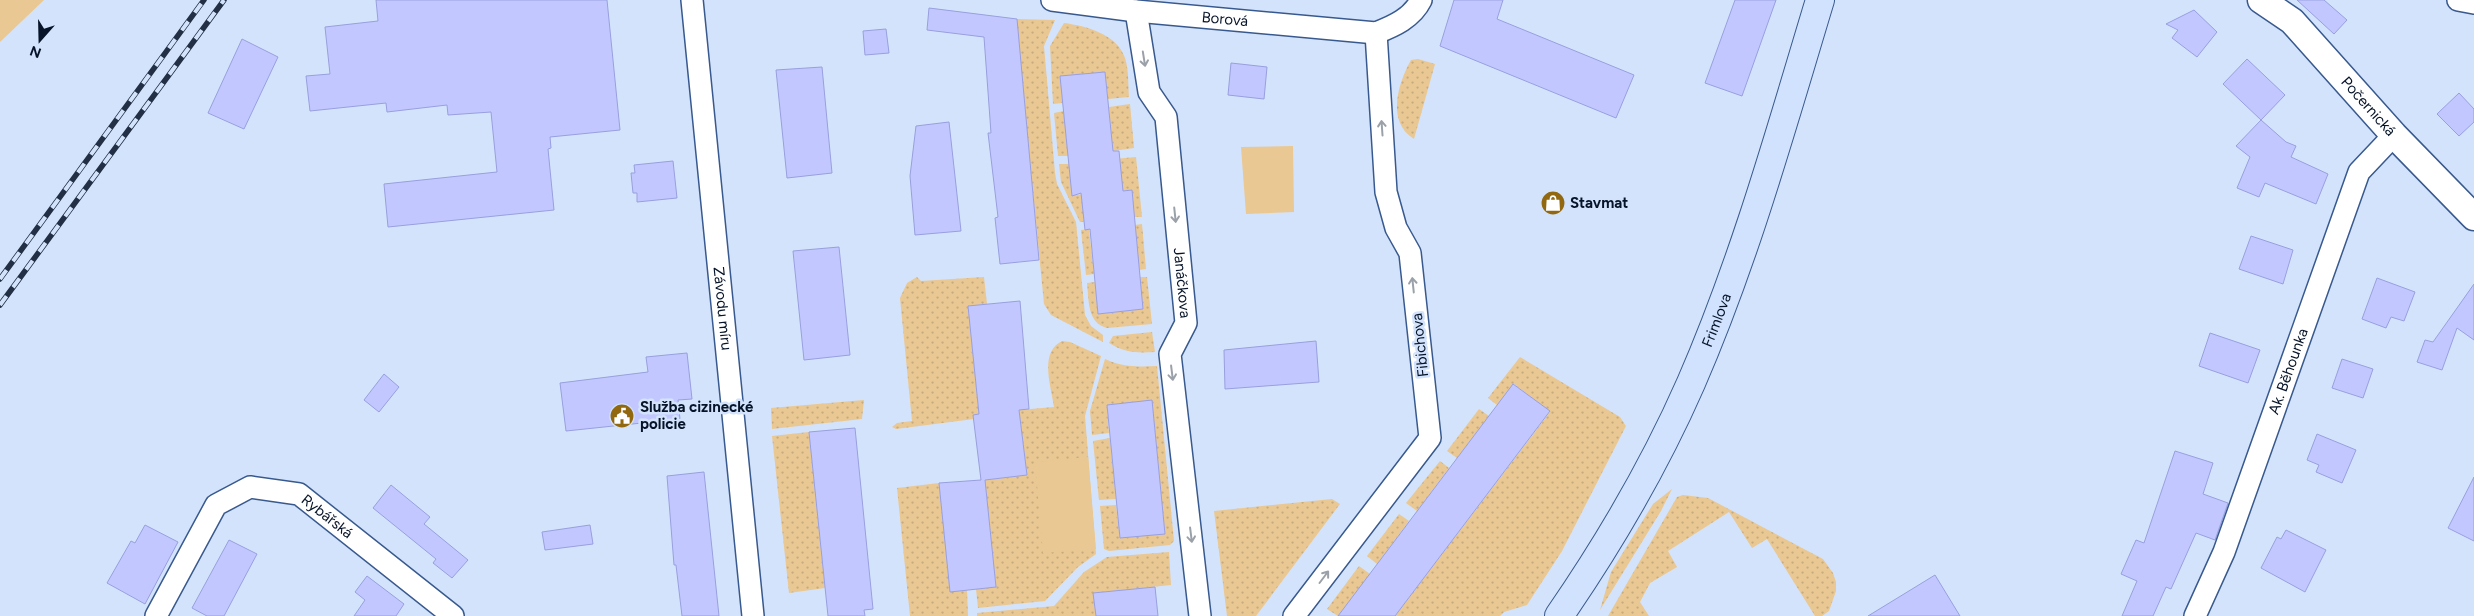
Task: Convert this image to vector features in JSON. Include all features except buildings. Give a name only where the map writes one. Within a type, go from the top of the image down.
[{"type":"main road","name":"Frimlova","points":[[1559,616],[1605,547],[1632,501],[1690,383],[1745,244],[1820,0]]},
{"type":"street","name":"Závodu míru","points":[[692,0],[754,616]]},
{"type":"street","name":"Borová","points":[[1052,0],[1086,2],[1136,10],[1386,30]]},
{"type":"street","points":[[1386,30],[1410,16],[1422,0]]},
{"type":"street","name":"Počernická","points":[[2262,0],[2292,21],[2394,135],[2474,218]]},
{"type":"street","points":[[2458,0],[2474,3]]},
{"type":"street","name":"Janáčkova","points":[[1136,10],[1149,92],[1166,117],[1186,323],[1170,354],[1200,616]]},
{"type":"street","name":"Fibichova","points":[[1294,616],[1430,438],[1410,254],[1396,228],[1386,192],[1386,30]]},
{"type":"street","name":"Ak. Běhounka","points":[[2195,616],[2224,552],[2359,172],[2394,135]]},
{"type":"street","name":"Rybářská","points":[[156,616],[216,505],[250,487],[299,494],[453,616]]},
{"type":"shaded area","points":[[0,0],[44,0],[0,42]]},
{"type":"shaded area","points":[[1016,19],[1055,20],[1044,46],[1055,173],[1057,184],[1076,222],[1085,315],[1091,326],[1103,335],[1103,342],[1051,315],[1044,304]]},
{"type":"shaded area","points":[[1064,23],[1091,29],[1108,37],[1115,43],[1125,58],[1128,72],[1129,97],[1108,99],[1105,72],[1060,76],[1063,103],[1053,104],[1050,46]]},
{"type":"shaded area","points":[[1418,59],[1435,64],[1414,139],[1405,132],[1400,123],[1397,113],[1397,102],[1406,69],[1411,60]]},
{"type":"shaded area","points":[[1130,104],[1134,148],[1113,151],[1109,107]]},
{"type":"shaded area","points":[[1064,111],[1068,156],[1058,156],[1054,113]]},
{"type":"shaded area","points":[[1293,146],[1294,212],[1246,214],[1241,147]]},
{"type":"shaded area","points":[[1136,157],[1142,217],[1134,217],[1132,190],[1117,191],[1114,159]]},
{"type":"shaded area","points":[[1059,164],[1069,164],[1073,195],[1086,194],[1084,222],[1080,222],[1061,182]]},
{"type":"shaded area","points":[[1142,224],[1146,269],[1139,270],[1135,225]]},
{"type":"shaded area","points":[[1089,229],[1094,274],[1086,275],[1081,230]]},
{"type":"shaded area","points":[[917,277],[921,281],[984,277],[987,304],[968,306],[979,414],[973,415],[974,419],[896,429],[892,427],[897,423],[912,421],[900,298],[907,283]]},
{"type":"shaded area","points":[[1140,277],[1147,277],[1152,324],[1107,328],[1100,325],[1092,316],[1090,310],[1087,283],[1095,282],[1098,314],[1143,309]]},
{"type":"shaded area","points":[[1152,332],[1155,352],[1131,352],[1109,343],[1113,336]]},
{"type":"shaded area","points":[[1062,341],[1070,342],[1101,356],[1085,416],[1096,554],[1078,567],[1045,601],[978,608],[976,589],[996,587],[985,480],[1027,475],[1019,410],[1054,407],[1049,380],[1049,361],[1055,346]]},
{"type":"shaded area","points":[[1520,357],[1620,417],[1626,426],[1562,551],[1527,605],[1504,612],[1500,616],[1395,616],[1550,412],[1514,384],[1497,405],[1488,398]]},
{"type":"shaded area","points":[[1105,359],[1130,366],[1157,366],[1174,541],[1170,545],[1109,551],[1104,549],[1100,506],[1116,505],[1120,538],[1165,533],[1152,401],[1107,405],[1109,433],[1092,435],[1090,411]]},
{"type":"shaded area","points":[[864,400],[862,419],[772,429],[771,408]]},
{"type":"shaded area","points":[[1479,409],[1489,416],[1457,458],[1447,451]]},
{"type":"shaded area","points":[[809,432],[825,588],[789,593],[772,436]]},
{"type":"shaded area","points":[[1110,438],[1116,499],[1099,500],[1093,441]]},
{"type":"shaded area","points":[[1088,457],[1096,549],[1043,553],[1035,462]]},
{"type":"shaded area","points":[[1440,461],[1449,468],[1417,511],[1406,503]]},
{"type":"shaded area","points":[[939,483],[950,591],[967,590],[968,616],[910,616],[897,488]]},
{"type":"shaded area","points":[[1672,489],[1661,511],[1600,610],[1611,572],[1653,504]]},
{"type":"shaded area","points":[[1683,495],[1708,498],[1823,559],[1833,573],[1836,582],[1836,591],[1829,611],[1822,616],[1815,616],[1767,539],[1752,548],[1729,512],[1668,551],[1677,567],[1650,583],[1640,602],[1649,616],[1608,616],[1677,497]]},
{"type":"shaded area","points":[[1332,499],[1340,504],[1256,616],[1227,616],[1214,511]]},
{"type":"shaded area","points":[[1399,514],[1409,521],[1377,564],[1367,556]]},
{"type":"shaded area","points":[[1169,552],[1171,585],[1094,593],[1096,616],[977,616],[977,613],[1054,606],[1084,572],[1107,557]]},
{"type":"shaded area","points":[[1359,566],[1370,574],[1338,616],[1327,609]]},
{"type":"railway","points":[[0,279],[204,0]]},
{"type":"railway","points":[[0,305],[224,0]]},
{"type":"place","name":"Stavmat","points":[[1553,203]]},
{"type":"place","name":"Služba cizinecké policie","points":[[622,416]]}]
